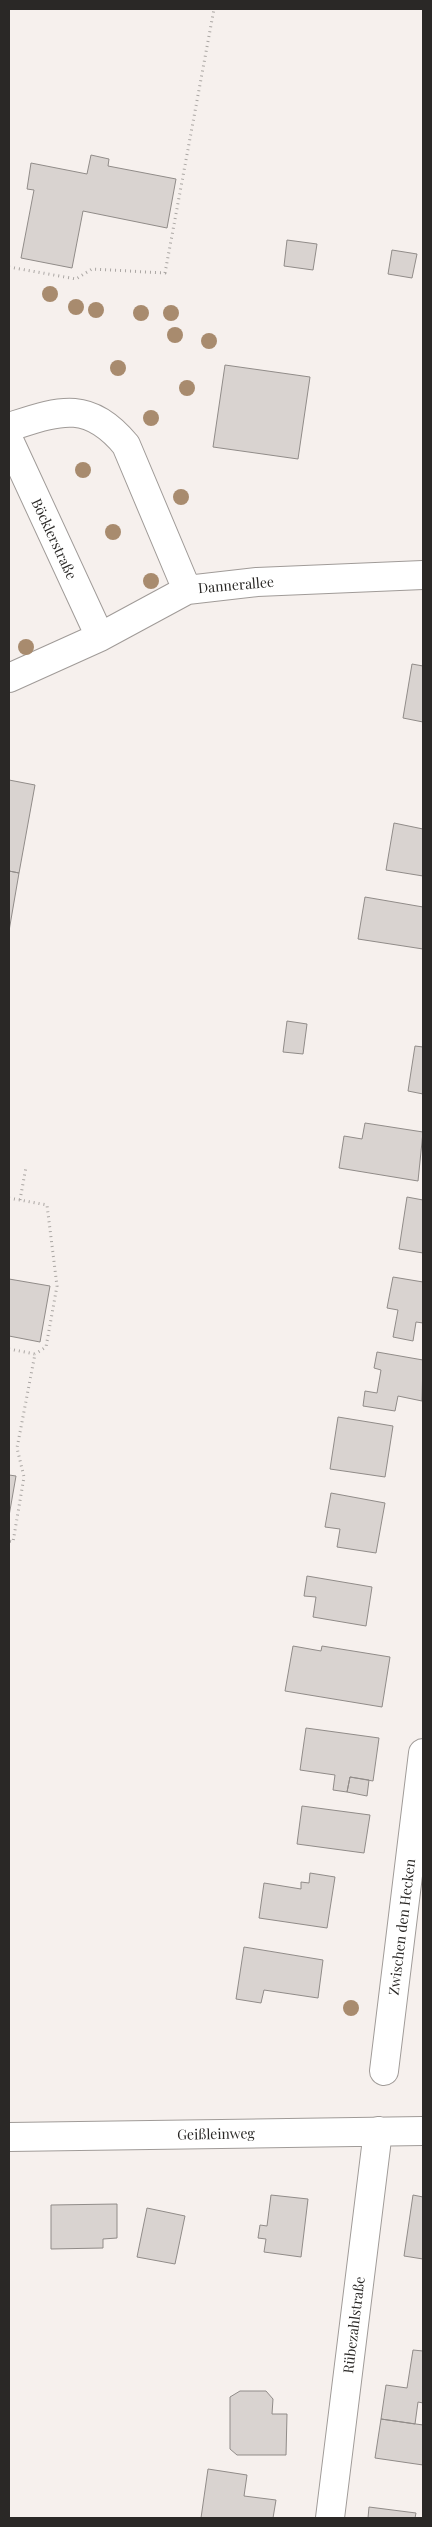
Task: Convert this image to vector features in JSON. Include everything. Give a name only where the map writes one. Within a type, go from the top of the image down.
[{"type":"street","points":[[9,426],[53,413],[74,412],[95,417],[112,428],[126,445],[187,590]]},
{"type":"street","name":"Böcklerstraße","points":[[9,440],[100,638]]},
{"type":"street","name":"Dannerallee","points":[[9,678],[100,638],[187,590],[248,582],[423,576]]},
{"type":"street","name":"Zwischen den Hecken","points":[[384,2071],[423,1752]]},
{"type":"street","name":"Geißleinweg","points":[[9,2137],[378,2131],[423,2132]]},
{"type":"street","name":"Rübezahlstraße","points":[[330,2518],[378,2131]]},
{"type":"path","points":[[9,267],[76,279],[92,269],[165,273],[214,9]]},
{"type":"path","points":[[20,1200],[26,1167]]},
{"type":"path","points":[[9,1198],[47,1205],[57,1286],[46,1347],[35,1354],[9,1349]]},
{"type":"path","points":[[9,1541],[13,1542],[24,1477],[17,1448],[35,1354]]},
{"type":"building","points":[[91,155],[109,159],[108,166],[176,179],[167,228],[83,211],[72,268],[21,258],[34,190],[27,189],[31,163],[87,174]]},
{"type":"building","points":[[287,240],[317,244],[313,270],[284,266]]},
{"type":"building","points":[[392,250],[417,254],[412,278],[388,274]]},
{"type":"building","points":[[225,365],[310,377],[298,459],[213,447]]},
{"type":"building","points":[[412,664],[423,666],[423,722],[403,718]]},
{"type":"building","points":[[9,780],[35,785],[19,873],[9,871]]},
{"type":"building","points":[[394,823],[423,829],[423,876],[386,870]]},
{"type":"building","points":[[9,871],[19,873],[9,931]]},
{"type":"building","points":[[365,897],[423,907],[423,949],[358,939]]},
{"type":"building","points":[[287,1021],[307,1024],[303,1054],[283,1052]]},
{"type":"building","points":[[415,1046],[423,1047],[423,1094],[408,1091]]},
{"type":"building","points":[[365,1123],[423,1132],[418,1181],[339,1168],[344,1136],[362,1139]]},
{"type":"building","points":[[407,1197],[423,1200],[423,1253],[399,1249]]},
{"type":"building","points":[[393,1277],[423,1282],[423,1323],[416,1322],[413,1341],[393,1337],[398,1310],[387,1308]]},
{"type":"building","points":[[9,1279],[50,1286],[40,1342],[9,1336]]},
{"type":"building","points":[[377,1352],[423,1360],[422,1401],[398,1396],[395,1411],[363,1406],[365,1391],[377,1393],[381,1370],[374,1368]]},
{"type":"building","points":[[338,1417],[393,1426],[385,1477],[330,1469]]},
{"type":"building","points":[[9,1475],[16,1476],[9,1516]]},
{"type":"building","points":[[331,1493],[385,1503],[376,1553],[337,1547],[340,1529],[325,1527]]},
{"type":"building","points":[[307,1576],[372,1587],[366,1626],[313,1617],[316,1597],[304,1596]]},
{"type":"building","points":[[293,1646],[321,1651],[322,1646],[390,1657],[382,1707],[285,1691]]},
{"type":"building","points":[[306,1728],[379,1738],[373,1781],[350,1777],[347,1792],[333,1790],[335,1775],[300,1770]]},
{"type":"building","points":[[350,1777],[369,1780],[367,1796],[347,1792]]},
{"type":"building","points":[[302,1806],[370,1815],[364,1853],[297,1844]]},
{"type":"building","points":[[310,1873],[335,1877],[327,1928],[259,1918],[264,1883],[301,1889],[301,1882],[309,1883]]},
{"type":"building","points":[[244,1947],[323,1960],[318,1998],[264,1990],[261,2003],[236,1999]]},
{"type":"building","points":[[271,2195],[308,2199],[301,2257],[264,2252],[266,2239],[258,2238],[260,2225],[267,2226]]},
{"type":"building","points":[[413,2195],[423,2197],[423,2259],[404,2256]]},
{"type":"building","points":[[117,2204],[117,2238],[103,2239],[103,2248],[51,2249],[51,2205]]},
{"type":"building","points":[[147,2208],[185,2216],[175,2264],[137,2257]]},
{"type":"building","points":[[413,2350],[423,2351],[423,2403],[418,2402],[415,2424],[381,2419],[386,2385],[407,2388]]},
{"type":"building","points":[[240,2391],[266,2391],[273,2399],[272,2414],[287,2414],[286,2455],[237,2455],[230,2449],[230,2397]]},
{"type":"building","points":[[381,2419],[423,2425],[423,2465],[375,2458]]},
{"type":"building","points":[[208,2469],[247,2475],[244,2496],[276,2500],[273,2518],[201,2518]]},
{"type":"building","points":[[369,2507],[416,2513],[415,2518],[368,2518]]}]
